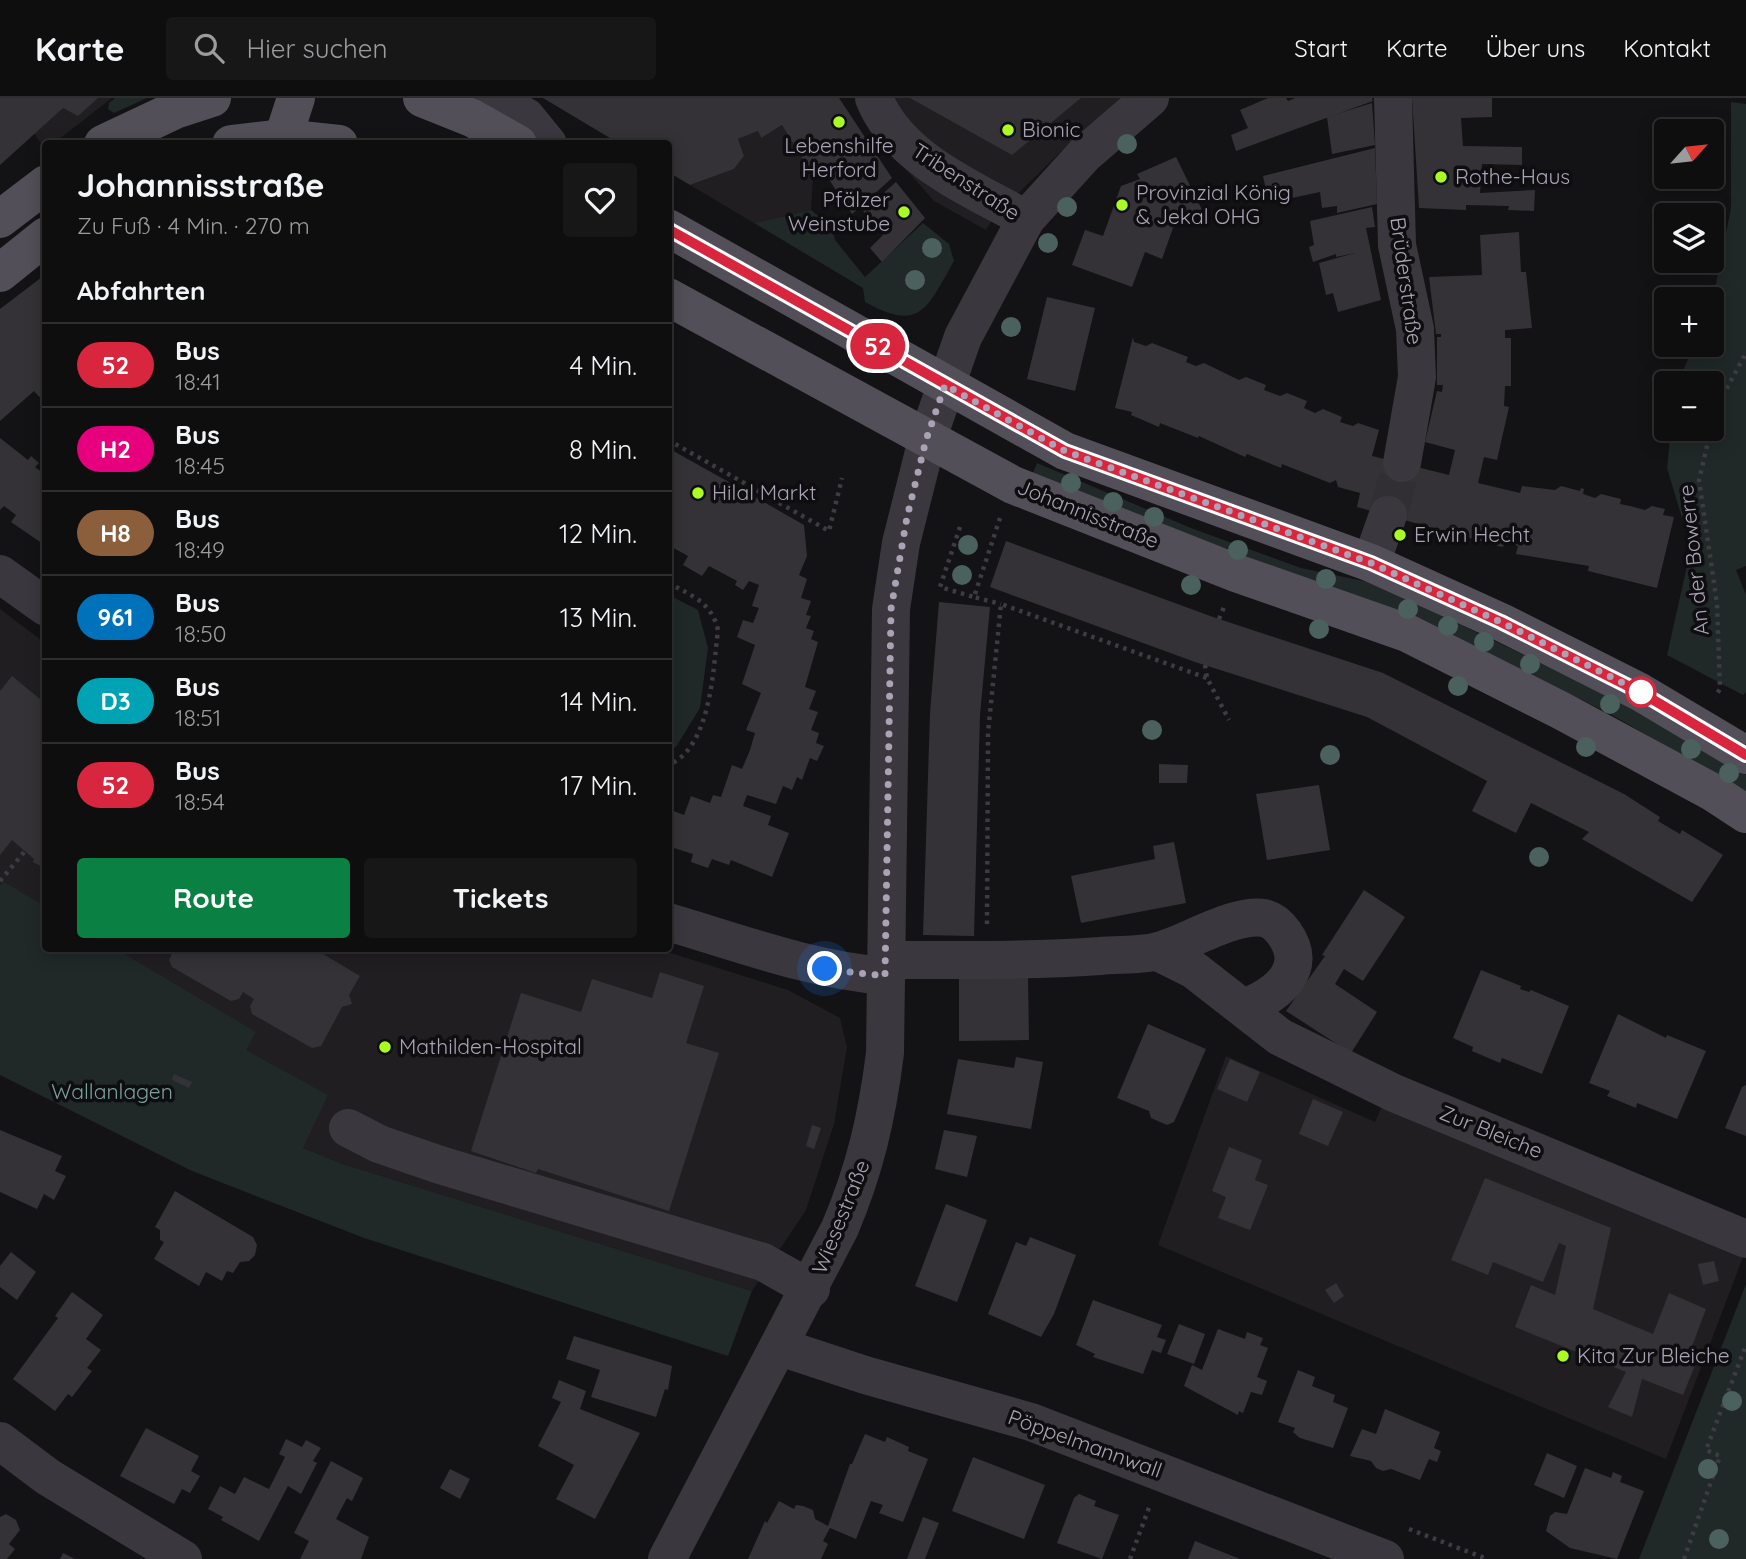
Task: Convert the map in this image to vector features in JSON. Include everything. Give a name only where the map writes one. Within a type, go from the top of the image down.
[{"type":"main road","points":[[111,140],[175,110],[212,98]]},
{"type":"main road","points":[[283,138],[296,98]]},
{"type":"main road","points":[[422,98],[472,118],[511,140]]},
{"type":"main road","points":[[266,140],[302,140]]},
{"type":"main road","points":[[0,219],[42,187]]},
{"type":"main road","points":[[672,231],[1065,451],[1371,563],[1501,622],[1640,692],[1746,755]]},
{"type":"main road","points":[[0,273],[42,239]]},
{"type":"main road","name":"Johannisstraße","points":[[672,299],[926,440],[1013,485],[1236,573],[1407,634],[1572,716],[1714,793],[1746,814]]},
{"type":"street","points":[[494,98],[526,117],[545,140]]},
{"type":"street","name":"Tribenstraße","points":[[874,98],[880,114],[917,154],[1026,219],[962,337],[945,385]]},
{"type":"street","points":[[1026,219],[1085,154],[1150,98]]},
{"type":"street","name":"Brüderstraße","points":[[1393,98],[1397,245],[1415,329],[1417,377],[1402,464]]},
{"type":"street","name":"Wiesestraße","points":[[667,1559],[811,1289],[862,1175],[877,1112],[885,1053],[891,609],[901,543],[926,440],[945,385]]},
{"type":"street","points":[[1371,563],[1388,515]]},
{"type":"street","points":[[0,574],[42,604]]},
{"type":"street","name":"Zur Bleiche","points":[[672,923],[842,973],[986,960],[1158,952],[1191,936],[1251,918],[1265,918],[1278,925],[1293,945],[1296,960],[1288,976],[1268,998],[1246,1007]]},
{"type":"street","name":"Zur Bleiche","points":[[1158,952],[1194,970],[1246,1007],[1280,1037],[1394,1093],[1746,1239]]},
{"type":"street","points":[[348,1128],[379,1144],[440,1165],[762,1262],[811,1289]]},
{"type":"street","name":"Pöppelmannwall","points":[[780,1347],[865,1375],[1031,1422],[1385,1559]]},
{"type":"street","points":[[0,1441],[48,1477],[183,1559]]},
{"type":"path","name":"An der Bowerre","points":[[1724,395],[1746,353]]},
{"type":"path","points":[[672,441],[829,531],[842,478]]},
{"type":"path","name":"An der Bowerre","points":[[1708,441],[1699,480],[1717,604],[1720,689]]},
{"type":"path","points":[[974,597],[988,548],[1013,485]]},
{"type":"path","points":[[960,527],[940,587],[1001,604],[1208,678]]},
{"type":"path","points":[[672,585],[704,601],[715,617],[718,630],[706,715],[692,745],[678,761],[672,763]]},
{"type":"path","points":[[986,960],[988,733],[1001,604]]},
{"type":"path","points":[[1205,665],[1208,678],[1229,720]]},
{"type":"path","points":[[0,881],[24,851]]},
{"type":"path","points":[[1684,1559],[1720,1456],[1706,1450],[1746,1345]]},
{"type":"path","points":[[1130,1559],[1163,1472]]},
{"type":"shaded area","points":[[22,98],[112,98],[58,140],[42,140],[42,145],[14,105]]},
{"type":"shaded area","points":[[858,98],[1131,98],[1079,134],[995,216],[986,230],[934,201],[870,129]]},
{"type":"shaded area","points":[[782,125],[813,177],[811,210],[754,223],[690,185],[734,169],[744,156],[738,139],[758,131],[761,138]]},
{"type":"shaded area","points":[[0,609],[42,641],[42,952],[668,952],[788,990],[840,1018],[847,1047],[834,1124],[806,1210],[752,1291],[343,1164],[303,1148],[0,996]]},
{"type":"shaded area","name":"Kita Zur Bleiche","points":[[1226,1056],[1375,1122],[1383,1104],[1745,1252],[1666,1459],[1158,1245]]},
{"type":"green space","points":[[115,98],[147,98],[114,113],[108,109],[109,103]]},
{"type":"green space","points":[[1731,102],[1746,104],[1746,566],[1736,570],[1746,595],[1746,692],[1743,695],[1667,655],[1691,548],[1667,468],[1670,441],[1724,441],[1724,371],[1683,371],[1689,357],[1724,357],[1724,287],[1715,287],[1718,273],[1724,273],[1724,243],[1731,208]]},
{"type":"green space","points":[[811,210],[832,227],[835,240],[865,277],[923,223],[949,244],[954,261],[937,292],[920,311],[911,315],[899,315],[884,311],[865,302],[863,288],[754,223]]},
{"type":"green space","points":[[1037,463],[1191,528],[1301,568],[1373,583],[1643,712],[1746,775],[1746,792],[1610,714],[1449,633],[1032,475]]},
{"type":"green space","points":[[672,597],[698,610],[708,648],[700,708],[676,747],[672,748]]},
{"type":"green space","name":"Wallanlagen","points":[[4,882],[42,904],[42,952],[121,952],[256,1032],[246,1050],[328,1095],[303,1148],[343,1164],[752,1291],[728,1356],[364,1238],[192,1171],[0,1075],[0,886]]},
{"type":"green space","points":[[1746,1284],[1746,1559],[1639,1559]]},
{"type":"building","points":[[0,98],[98,98],[78,116],[63,108],[0,165]]},
{"type":"building","points":[[543,98],[839,98],[892,178],[852,214],[822,169],[813,177],[782,125],[761,138],[758,131],[738,139],[744,156],[734,169],[690,185],[672,174],[672,140],[613,140]]},
{"type":"building","points":[[910,98],[1081,98],[1012,155]]},
{"type":"building","points":[[1268,98],[1286,98],[1288,101],[1295,98],[1372,98],[1373,101],[1236,151],[1231,135],[1248,128],[1240,110]]},
{"type":"building","name":"Rothe-Haus","points":[[1412,98],[1492,98],[1492,117],[1461,118],[1463,146],[1522,147],[1522,165],[1482,164],[1480,193],[1535,190],[1534,211],[1508,210],[1509,206],[1466,205],[1466,210],[1419,208]]},
{"type":"building","points":[[1372,103],[1375,145],[1332,154],[1327,117]]},
{"type":"building","points":[[1375,148],[1377,204],[1337,213],[1337,206],[1322,208],[1320,192],[1269,203],[1263,176]]},
{"type":"building","points":[[1176,157],[1204,214],[1173,228],[1162,259],[1145,252],[1132,287],[1072,265],[1085,230],[1103,236],[1121,186],[1140,179],[1137,174]]},
{"type":"building","points":[[896,182],[925,218],[882,262],[870,248],[883,235],[863,211]]},
{"type":"building","points":[[1372,207],[1375,227],[1366,228],[1381,300],[1338,312],[1333,293],[1326,295],[1319,263],[1355,253],[1336,257],[1336,254],[1313,262],[1309,247],[1314,245],[1310,221]]},
{"type":"building","points":[[1519,232],[1521,272],[1526,272],[1532,328],[1505,330],[1505,338],[1511,338],[1511,386],[1505,386],[1504,406],[1509,407],[1497,460],[1484,457],[1478,483],[1520,493],[1522,486],[1555,490],[1561,486],[1580,491],[1581,488],[1584,489],[1583,494],[1595,498],[1601,494],[1621,499],[1620,504],[1645,510],[1652,506],[1665,509],[1663,515],[1674,517],[1657,588],[1588,571],[1589,566],[1516,554],[1518,546],[1508,543],[1502,547],[1357,507],[1360,493],[1338,487],[1336,480],[1330,483],[1282,464],[1281,468],[1247,454],[1245,457],[1199,436],[1198,438],[1160,423],[1159,427],[1131,415],[1132,412],[1115,408],[1133,337],[1134,342],[1146,346],[1152,343],[1188,357],[1186,362],[1196,366],[1204,363],[1239,380],[1246,377],[1266,385],[1264,390],[1280,396],[1287,393],[1307,401],[1304,408],[1315,413],[1323,409],[1342,417],[1340,422],[1353,426],[1358,423],[1379,430],[1372,456],[1449,475],[1455,450],[1425,442],[1437,391],[1442,392],[1443,385],[1437,385],[1437,337],[1441,337],[1441,334],[1436,334],[1429,277],[1482,275],[1480,235]]},
{"type":"building","points":[[42,277],[42,400],[34,391],[0,421],[0,309]]},
{"type":"building","points":[[1047,297],[1095,308],[1075,391],[1027,379]]},
{"type":"building","points":[[0,438],[28,460],[31,456],[39,463],[35,467],[42,472],[42,543],[11,522],[16,515],[4,506],[0,510]]},
{"type":"building","points":[[672,450],[736,486],[734,489],[753,500],[755,497],[804,525],[807,556],[799,575],[807,579],[801,598],[811,601],[806,615],[811,616],[806,628],[814,631],[811,639],[818,642],[805,687],[816,691],[809,709],[818,712],[811,730],[819,733],[816,743],[824,746],[817,761],[810,758],[802,780],[797,777],[792,790],[783,786],[776,804],[747,795],[743,806],[771,816],[768,825],[789,833],[772,877],[731,860],[729,865],[712,859],[708,868],[691,862],[693,854],[674,848],[672,853],[672,810],[684,815],[691,796],[710,803],[713,795],[721,797],[732,765],[742,769],[750,750],[755,733],[746,730],[761,693],[742,684],[755,645],[737,637],[743,620],[753,623],[759,608],[752,606],[759,585],[749,581],[743,590],[735,585],[737,581],[709,566],[702,576],[683,565],[688,556],[672,547]]},
{"type":"building","points":[[1006,541],[1213,617],[1383,673],[1624,794],[1660,817],[1658,821],[1680,834],[1682,830],[1723,855],[1692,902],[1582,839],[1589,832],[1531,803],[1516,833],[1472,811],[1487,781],[1367,717],[1195,662],[990,587]]},
{"type":"building","points":[[939,602],[990,607],[980,715],[974,936],[923,935],[930,713]]},
{"type":"building","points":[[12,676],[42,701],[42,867],[33,862],[34,859],[12,840],[0,855],[0,691]]},
{"type":"building","points":[[1159,764],[1188,765],[1187,783],[1159,783]]},
{"type":"building","points":[[1319,785],[1330,850],[1267,860],[1256,794]]},
{"type":"building","points":[[1174,842],[1186,903],[1081,923],[1071,876],[1155,859],[1153,846]]},
{"type":"building","points":[[1364,890],[1405,917],[1363,981],[1344,969],[1335,984],[1377,1012],[1351,1053],[1286,1011],[1325,956],[1322,955]]},
{"type":"building","points":[[173,952],[320,952],[360,976],[349,995],[352,1004],[342,1007],[321,1046],[312,1048],[252,1014],[250,1006],[254,999],[243,992],[239,999],[231,1001],[172,967],[169,960]]},
{"type":"building","points":[[1481,970],[1521,986],[1520,989],[1529,992],[1531,990],[1569,1006],[1542,1074],[1502,1058],[1500,1063],[1472,1051],[1473,1047],[1453,1038]]},
{"type":"building","points":[[660,972],[704,986],[686,1043],[719,1053],[669,1211],[538,1169],[536,1173],[471,1151],[521,993],[581,1012],[592,979],[652,998]]},
{"type":"building","points":[[959,977],[1028,977],[1029,1040],[959,1041]]},
{"type":"building","points":[[1618,1014],[1666,1038],[1667,1035],[1706,1051],[1677,1119],[1637,1103],[1636,1108],[1607,1096],[1610,1091],[1589,1083]]},
{"type":"building","points":[[1148,1024],[1206,1049],[1174,1122],[1167,1125],[1151,1118],[1149,1111],[1117,1098]]},
{"type":"building","points":[[1016,1057],[1043,1062],[1031,1129],[947,1114],[958,1059],[1014,1068]]},
{"type":"building","points":[[1230,1059],[1260,1072],[1247,1102],[1217,1089]]},
{"type":"building","points":[[174,1074],[192,1082],[189,1088],[172,1080]]},
{"type":"building","points":[[1746,1085],[1746,1136],[1725,1128],[1742,1087]]},
{"type":"building","points":[[1313,1099],[1343,1112],[1328,1146],[1299,1134]]},
{"type":"building","points":[[812,1125],[821,1128],[814,1149],[806,1146]]},
{"type":"building","points":[[0,1130],[62,1156],[55,1171],[66,1176],[54,1200],[44,1194],[37,1209],[0,1192]]},
{"type":"building","points":[[944,1130],[977,1136],[967,1177],[935,1169]]},
{"type":"building","points":[[1229,1147],[1262,1160],[1255,1180],[1268,1185],[1250,1230],[1218,1218],[1226,1197],[1212,1191]]},
{"type":"building","points":[[1485,1178],[1611,1228],[1593,1309],[1653,1334],[1669,1293],[1706,1309],[1691,1349],[1700,1353],[1683,1395],[1642,1379],[1632,1417],[1608,1407],[1626,1372],[1515,1327],[1531,1285],[1555,1295],[1566,1246],[1559,1243],[1543,1282],[1493,1262],[1488,1275],[1451,1260]]},
{"type":"building","points":[[175,1191],[253,1237],[257,1245],[255,1255],[249,1261],[240,1262],[233,1273],[227,1271],[222,1281],[206,1272],[199,1286],[154,1259],[164,1242],[160,1240],[160,1230],[155,1227]]},
{"type":"building","points":[[946,1204],[987,1220],[957,1302],[915,1286]]},
{"type":"building","points":[[1030,1237],[1076,1255],[1054,1314],[1041,1337],[988,1314],[1016,1242],[1026,1246]]},
{"type":"building","points":[[11,1252],[36,1272],[17,1300],[0,1287],[0,1266]]},
{"type":"building","points":[[1714,1261],[1719,1281],[1703,1285],[1698,1264]]},
{"type":"building","points":[[1336,1283],[1344,1296],[1334,1303],[1325,1290]]},
{"type":"building","points":[[72,1292],[103,1315],[86,1339],[101,1350],[87,1368],[92,1371],[72,1397],[68,1394],[55,1411],[13,1379],[58,1318],[55,1316]]},
{"type":"building","points":[[1093,1300],[1162,1325],[1157,1337],[1166,1340],[1161,1353],[1152,1350],[1143,1374],[1093,1357],[1095,1354],[1076,1345]]},
{"type":"building","points":[[1179,1324],[1205,1334],[1194,1364],[1167,1354]]},
{"type":"building","points":[[1218,1329],[1245,1339],[1247,1332],[1263,1338],[1260,1345],[1268,1348],[1257,1377],[1267,1381],[1262,1395],[1251,1392],[1243,1413],[1239,1411],[1238,1415],[1184,1386],[1192,1365],[1202,1370]]},
{"type":"building","points":[[574,1336],[672,1366],[668,1390],[665,1389],[656,1417],[591,1397],[600,1370],[566,1359]]},
{"type":"building","points":[[1298,1370],[1315,1377],[1312,1386],[1335,1395],[1333,1402],[1348,1408],[1333,1448],[1300,1438],[1293,1432],[1295,1428],[1278,1422]]},
{"type":"building","points":[[559,1380],[586,1391],[580,1409],[640,1433],[595,1519],[556,1499],[574,1465],[538,1446],[561,1402],[552,1398]]},
{"type":"building","points":[[1385,1409],[1440,1432],[1434,1448],[1441,1451],[1437,1462],[1429,1459],[1420,1480],[1391,1469],[1383,1471],[1376,1468],[1371,1461],[1350,1456],[1362,1429],[1376,1434]]},
{"type":"building","points":[[146,1428],[199,1456],[191,1471],[200,1476],[190,1493],[182,1489],[174,1504],[120,1476]]},
{"type":"building","points":[[865,1434],[885,1442],[887,1437],[909,1447],[908,1451],[928,1459],[903,1522],[879,1513],[883,1505],[871,1501],[856,1539],[830,1528],[823,1541],[828,1544],[821,1559],[748,1559],[765,1521],[767,1523],[779,1501],[794,1509],[796,1505],[813,1510],[815,1519],[828,1526],[850,1464]]},
{"type":"building","points":[[286,1439],[302,1447],[306,1440],[321,1448],[313,1461],[317,1463],[301,1494],[288,1486],[259,1541],[221,1520],[223,1517],[208,1509],[220,1486],[235,1494],[244,1477],[269,1489],[285,1457],[279,1454]]},
{"type":"building","points":[[1547,1453],[1577,1466],[1564,1498],[1534,1485]]},
{"type":"building","points":[[973,1457],[1045,1485],[1024,1539],[952,1511]]},
{"type":"building","points":[[331,1461],[363,1478],[352,1501],[347,1498],[336,1519],[369,1537],[361,1559],[300,1559],[309,1541],[294,1533]]},
{"type":"building","points":[[1585,1468],[1611,1478],[1613,1472],[1622,1476],[1620,1482],[1644,1491],[1617,1559],[1570,1548],[1546,1531],[1550,1516],[1555,1512],[1567,1514]]},
{"type":"building","points":[[450,1469],[470,1479],[460,1499],[440,1488]]},
{"type":"building","points":[[1079,1494],[1096,1501],[1094,1506],[1119,1515],[1102,1559],[1057,1543],[1074,1498]]},
{"type":"building","points":[[6,1514],[16,1520],[20,1530],[9,1544],[15,1549],[7,1559],[0,1559],[0,1517]]},
{"type":"building","points":[[923,1517],[939,1523],[925,1559],[907,1559]]},
{"type":"building","points":[[1195,1541],[1240,1559],[1188,1559]]},
{"type":"building","points":[[63,1553],[75,1559],[60,1559]]},
{"type":"tunnel","points":[[1388,515],[1402,463]]},
{"type":"bus line","name":"52","points":[[672,231],[1065,451],[1371,563],[1501,622],[1640,692],[1699,724],[1746,755]]},
{"type":"place","name":"Lebenshilfe Herford","points":[[839,122]]},
{"type":"place","name":"Bionic","points":[[1008,130]]},
{"type":"place","name":"Rothe-Haus","points":[[1441,177]]},
{"type":"place","name":"Provinzial König & Jekal OHG","points":[[1122,205]]},
{"type":"place","name":"Pfälzer Weinstube","points":[[904,212]]},
{"type":"place","name":"Hilal Markt","points":[[698,493]]},
{"type":"place","name":"Erwin Hecht","points":[[1400,535]]},
{"type":"place","name":"Mathilden-Hospital","points":[[385,1047]]},
{"type":"place","name":"Kita Zur Bleiche","points":[[1563,1356]]},
{"type":"route","points":[[825,969],[885,976],[891,609],[907,517],[926,440],[945,385],[1065,451],[1371,563],[1501,622],[1641,692]]}]
